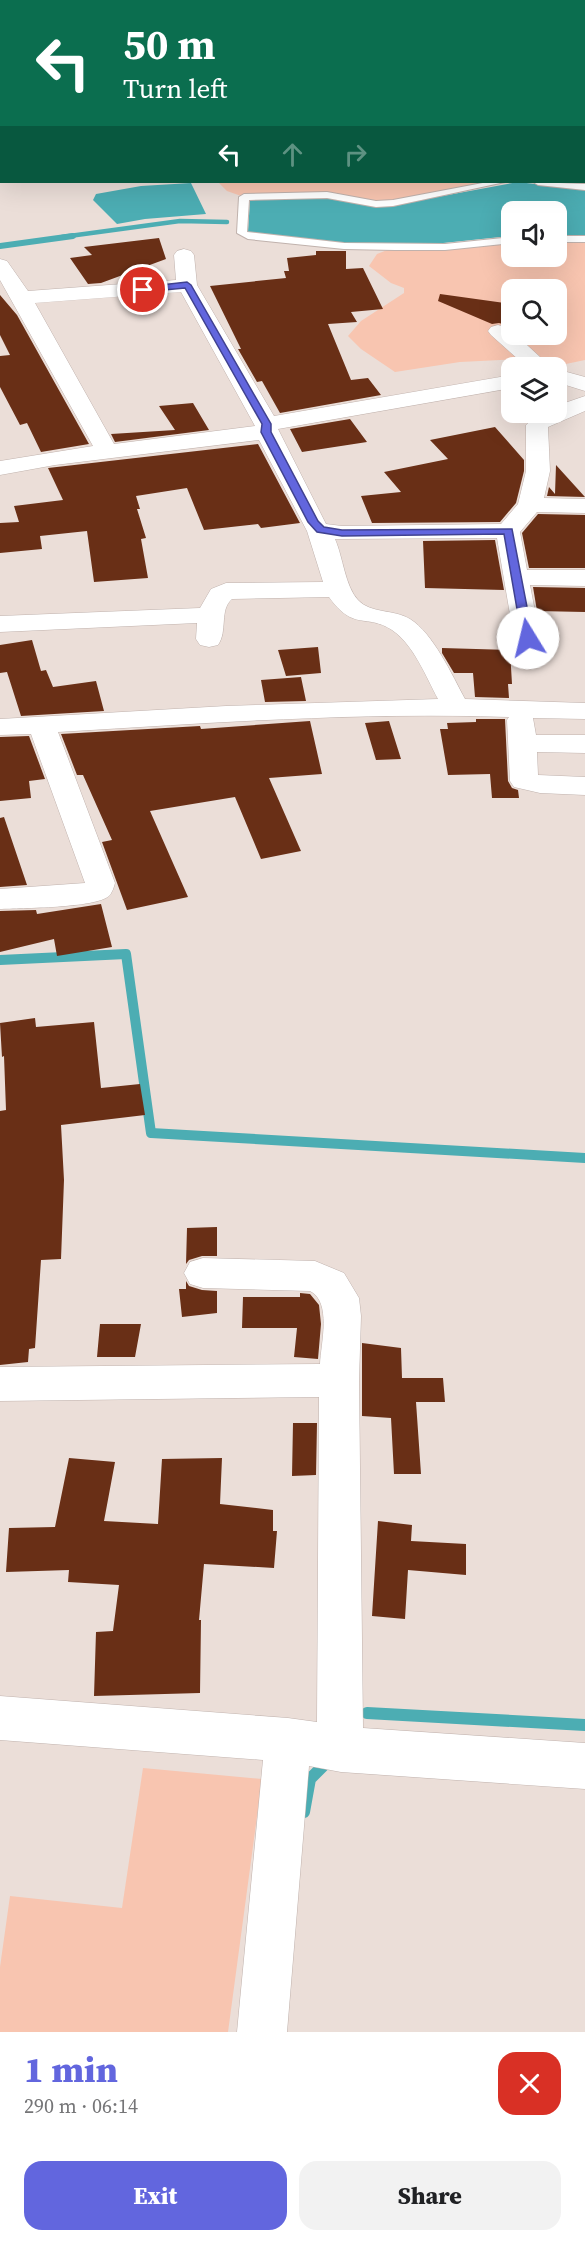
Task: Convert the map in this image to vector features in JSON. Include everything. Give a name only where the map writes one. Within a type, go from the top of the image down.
[{"type":"street","points":[[184,255],[187,285],[266,428],[313,522],[321,530],[340,589],[349,606],[368,616],[401,624],[418,643],[456,707]]},
{"type":"street","points":[[0,265],[22,298],[107,451]]},
{"type":"street","points":[[22,298],[187,285]]},
{"type":"street","points":[[498,331],[529,357]]},
{"type":"street","points":[[567,378],[585,384]]},
{"type":"street","points":[[0,468],[266,428],[501,383]]},
{"type":"street","points":[[321,530],[342,533],[508,531],[530,505],[538,471],[537,425],[547,418],[585,403]]},
{"type":"street","points":[[530,505],[585,506]]},
{"type":"street","points":[[508,531],[528,638]]},
{"type":"street","points":[[518,577],[585,578]]},
{"type":"street","points":[[0,624],[210,627],[215,601],[219,594],[226,591],[340,589]]},
{"type":"street","points":[[0,727],[226,714],[456,707],[585,711]]},
{"type":"street","points":[[522,709],[524,781],[585,786]]},
{"type":"street","points":[[0,899],[89,893],[98,889],[100,884],[41,724]]},
{"type":"street","points":[[522,743],[585,744]]},
{"type":"street","points":[[203,1273],[315,1276],[331,1284],[340,1298],[342,1316],[339,1380],[338,1698],[341,1749]]},
{"type":"street","points":[[0,1384],[339,1380]]},
{"type":"street","points":[[0,1718],[288,1740],[341,1749],[585,1766]]},
{"type":"street","points":[[262,2032],[288,1740]]},
{"type":"lane","points":[[495,183],[393,203],[376,204],[327,195],[244,197],[242,233],[248,236],[364,247],[445,247],[501,241]]},
{"type":"lane","points":[[547,183],[585,187]]},
{"type":"lane","points":[[567,239],[585,239]]},
{"type":"shaded area","points":[[219,183],[497,183],[393,203],[244,197],[227,191]]},
{"type":"shaded area","points":[[567,239],[585,239],[585,360],[567,364],[567,357],[501,357],[501,360],[460,362],[395,372],[361,349],[348,336],[361,321],[404,293],[404,288],[391,283],[369,266],[377,254],[395,247],[501,241],[501,267],[567,267]]},
{"type":"shaded area","points":[[143,1768],[262,1779],[228,2032],[0,2032],[0,1967],[10,1896],[122,1908]]},
{"type":"water","points":[[191,183],[206,214],[145,219],[117,224],[93,200],[96,194],[141,186]]},
{"type":"water","points":[[513,183],[585,190],[585,236],[567,236],[567,201],[501,201],[501,237],[443,243],[343,243],[248,232],[250,200],[320,198],[394,205]]},
{"type":"building","points":[[159,238],[166,259],[101,283],[88,284],[70,258],[92,255],[84,247]]},
{"type":"building","points":[[316,251],[346,251],[346,269],[363,268],[383,309],[351,312],[357,322],[328,324],[351,380],[368,378],[381,395],[280,413],[262,381],[257,382],[238,349],[241,349],[210,286],[286,278],[284,271],[289,271],[287,258],[316,255]]},
{"type":"building","points":[[440,294],[501,302],[501,324],[492,324],[438,301]]},
{"type":"building","points":[[0,295],[17,315],[89,444],[41,452],[27,423],[20,425],[0,387],[0,356],[10,355],[0,335]]},
{"type":"building","points":[[193,403],[209,430],[115,442],[111,434],[175,430],[159,406]]},
{"type":"building","points":[[350,419],[367,442],[302,452],[290,429]]},
{"type":"building","points":[[495,427],[524,460],[524,471],[516,503],[500,522],[372,523],[361,496],[401,492],[384,472],[448,459],[430,440]]},
{"type":"building","points":[[258,444],[300,523],[261,528],[258,524],[204,530],[187,488],[136,496],[140,509],[137,509],[146,538],[141,539],[148,578],[94,582],[87,531],[40,536],[42,549],[0,553],[0,523],[19,522],[14,506],[63,500],[48,468]]},
{"type":"building","points":[[556,465],[585,497],[547,496],[549,487],[555,494]]},
{"type":"building","points":[[538,514],[585,515],[585,568],[529,568],[522,533]]},
{"type":"building","points":[[495,540],[504,590],[425,588],[423,541]]},
{"type":"building","points":[[533,587],[585,588],[585,612],[537,611]]},
{"type":"building","points":[[32,640],[41,671],[46,670],[53,687],[96,681],[104,711],[21,716],[7,672],[0,673],[0,645]]},
{"type":"building","points":[[318,647],[321,673],[286,676],[278,650]]},
{"type":"building","points":[[442,648],[510,650],[512,684],[508,684],[509,698],[475,697],[473,673],[454,673],[442,653]]},
{"type":"building","points":[[301,677],[306,701],[265,702],[261,680]]},
{"type":"building","points":[[476,719],[505,719],[508,781],[512,788],[518,790],[519,798],[492,798],[490,774],[448,775],[440,729],[448,729],[447,723],[476,722]]},
{"type":"building","points":[[310,721],[322,774],[269,778],[301,851],[261,859],[235,797],[150,811],[188,897],[127,910],[102,842],[112,840],[83,775],[77,775],[61,734],[200,726],[201,729]]},
{"type":"building","points":[[389,721],[401,759],[376,760],[365,723]]},
{"type":"building","points":[[29,736],[45,779],[29,781],[31,798],[0,801],[0,737]]},
{"type":"building","points":[[4,817],[27,885],[0,887],[0,818]]},
{"type":"building","points":[[101,904],[112,947],[57,956],[54,939],[0,952],[0,911],[36,910],[37,914]]},
{"type":"building","points":[[35,1018],[36,1027],[94,1022],[101,1088],[140,1084],[145,1115],[61,1125],[64,1180],[61,1259],[41,1260],[35,1348],[29,1349],[28,1362],[0,1365],[0,1111],[6,1110],[0,1023]]},
{"type":"building","points":[[217,1227],[217,1256],[202,1256],[189,1260],[186,1264],[187,1228]]},
{"type":"building","points":[[186,1281],[189,1286],[217,1291],[217,1313],[182,1317],[179,1289],[186,1289]]},
{"type":"building","points":[[300,1293],[310,1294],[319,1305],[321,1324],[318,1359],[294,1357],[297,1328],[242,1328],[243,1297],[300,1297]]},
{"type":"building","points":[[100,1324],[141,1324],[135,1357],[97,1357]]},
{"type":"building","points":[[362,1343],[401,1348],[402,1378],[443,1378],[445,1402],[416,1402],[421,1474],[394,1474],[391,1418],[362,1416]]},
{"type":"building","points":[[293,1423],[317,1423],[316,1475],[292,1476]]},
{"type":"building","points":[[69,1458],[115,1462],[104,1521],[158,1524],[162,1459],[222,1458],[220,1504],[273,1510],[273,1531],[277,1531],[274,1568],[204,1564],[199,1620],[201,1620],[200,1693],[94,1696],[96,1632],[113,1631],[119,1585],[68,1582],[69,1570],[6,1572],[9,1528],[55,1527]]},
{"type":"building","points":[[378,1521],[412,1525],[411,1541],[466,1544],[466,1575],[408,1570],[405,1619],[372,1616]]},
{"type":"waterway","points":[[62,237],[180,221],[227,222]]},
{"type":"waterway","points":[[0,246],[73,236]]},
{"type":"waterway","points":[[0,960],[126,954],[151,1133],[585,1158]]},
{"type":"waterway","points":[[367,1713],[585,1725]]},
{"type":"waterway","points":[[304,1812],[310,1779],[325,1764],[331,1764]]},
{"type":"route","points":[[143,290],[187,285],[267,424],[266,432],[313,522],[321,530],[342,533],[508,531],[528,638]]}]
